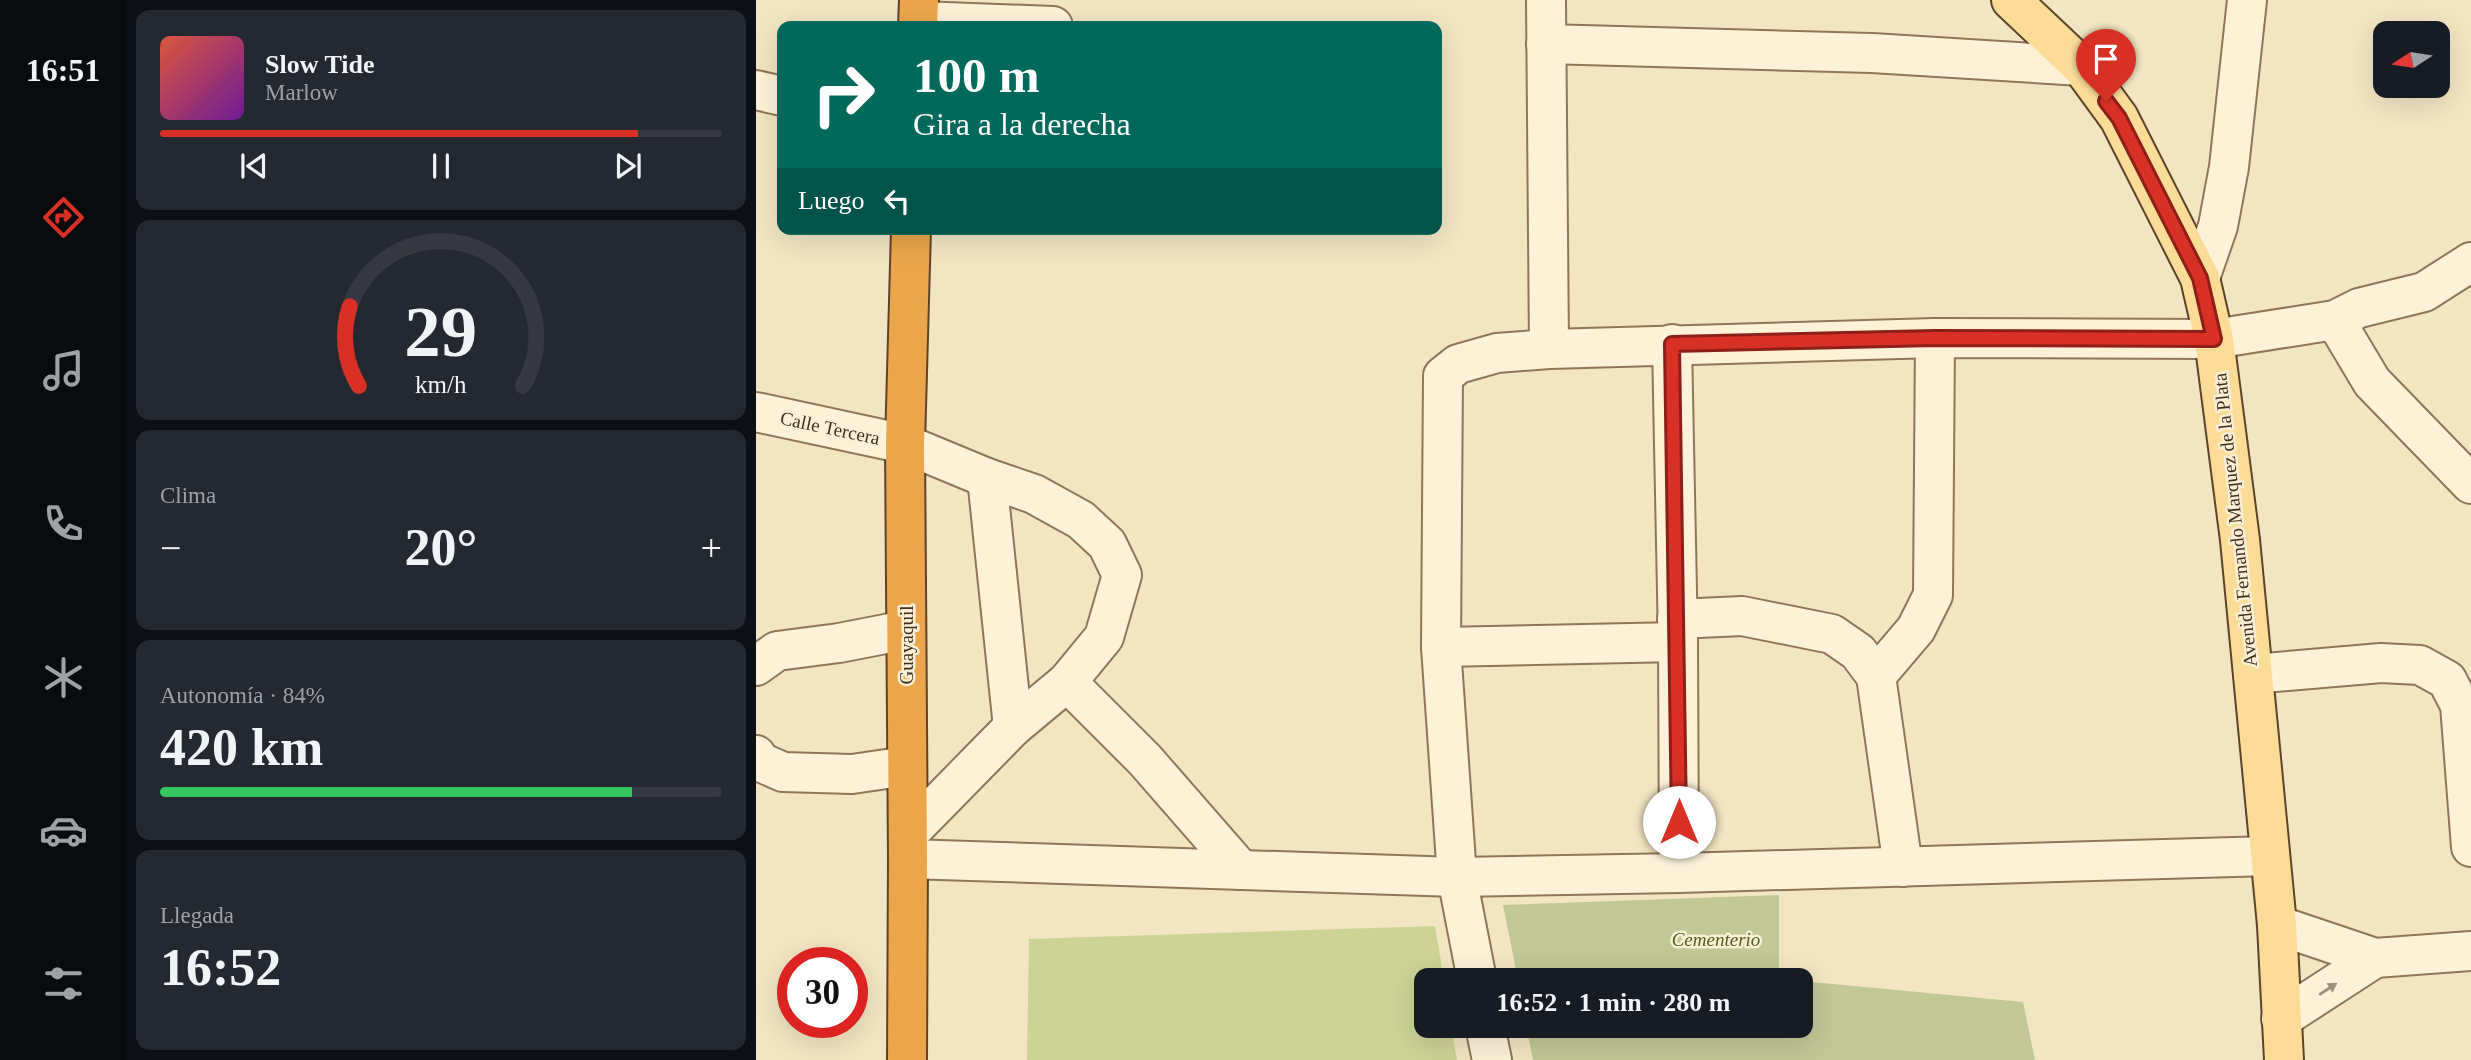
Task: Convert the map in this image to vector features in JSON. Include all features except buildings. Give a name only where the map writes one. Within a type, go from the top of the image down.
[{"type":"highway","name":"Guayaquil","points":[[907,1060],[905,444],[911,235]]},
{"type":"main road","name":"Avenida Fernando Marquez de la Plata","points":[[2011,0],[2081,66],[2119,118],[2200,278],[2214,339],[2240,540],[2277,925],[2284,1060]]},
{"type":"street","points":[[1546,0],[1549,349]]},
{"type":"street","points":[[2200,278],[2218,226],[2229,167],[2246,0]]},
{"type":"street","points":[[919,16],[986,21]]},
{"type":"street","points":[[1546,44],[1872,53],[2081,66]]},
{"type":"street","points":[[756,90],[777,95]]},
{"type":"street","points":[[1474,968],[1457,877],[1441,646],[1443,376],[1458,364],[1497,353],[1672,344],[1935,338],[2214,339],[2336,320],[2359,309],[2424,292],[2471,262]]},
{"type":"street","points":[[2336,320],[2372,382],[2471,484]]},
{"type":"street","points":[[1876,676],[1916,629],[1933,595],[1935,338]]},
{"type":"street","points":[[1672,344],[1678,630],[1679,873]]},
{"type":"street","name":"Calle Tercera","points":[[756,412],[905,444],[1034,494],[1081,520],[1107,544],[1122,575],[1104,637],[1067,682],[1013,727],[908,846]]},
{"type":"street","points":[[987,478],[1013,727]]},
{"type":"street","points":[[1441,646],[1678,630],[1742,616],[1832,634],[1858,652],[1876,676],[1903,867]]},
{"type":"street","points":[[756,666],[777,652],[906,630]]},
{"type":"street","points":[[2253,674],[2381,663],[2420,665],[2447,680],[2460,705],[2471,847]]},
{"type":"street","points":[[1067,682],[1145,760],[1241,870]]},
{"type":"street","points":[[756,755],[758,761],[783,772],[852,774],[906,766]]},
{"type":"street","points":[[908,846],[1241,870],[1457,877],[2270,856]]},
{"type":"street","points":[[2277,925],[2375,958],[2471,951]]},
{"type":"street","points":[[2281,1019],[2375,958]]},
{"type":"street","points":[[1487,1038],[1492,1060]]},
{"type":"green space","name":"Cementerio","points":[[1779,895],[1779,968],[1516,968],[1503,905]]},
{"type":"green space","points":[[1435,926],[1442,968],[1414,968],[1414,1038],[1453,1038],[1457,1060],[1027,1060],[1029,939]]},
{"type":"green space","name":"Cementerio","points":[[1813,982],[2023,1002],[2035,1060],[1533,1060],[1528,1038],[1813,1038]]},
{"type":"route","points":[[1679,822],[1672,344],[1935,338],[2214,339],[2200,278],[2119,118],[2106,101]]}]
